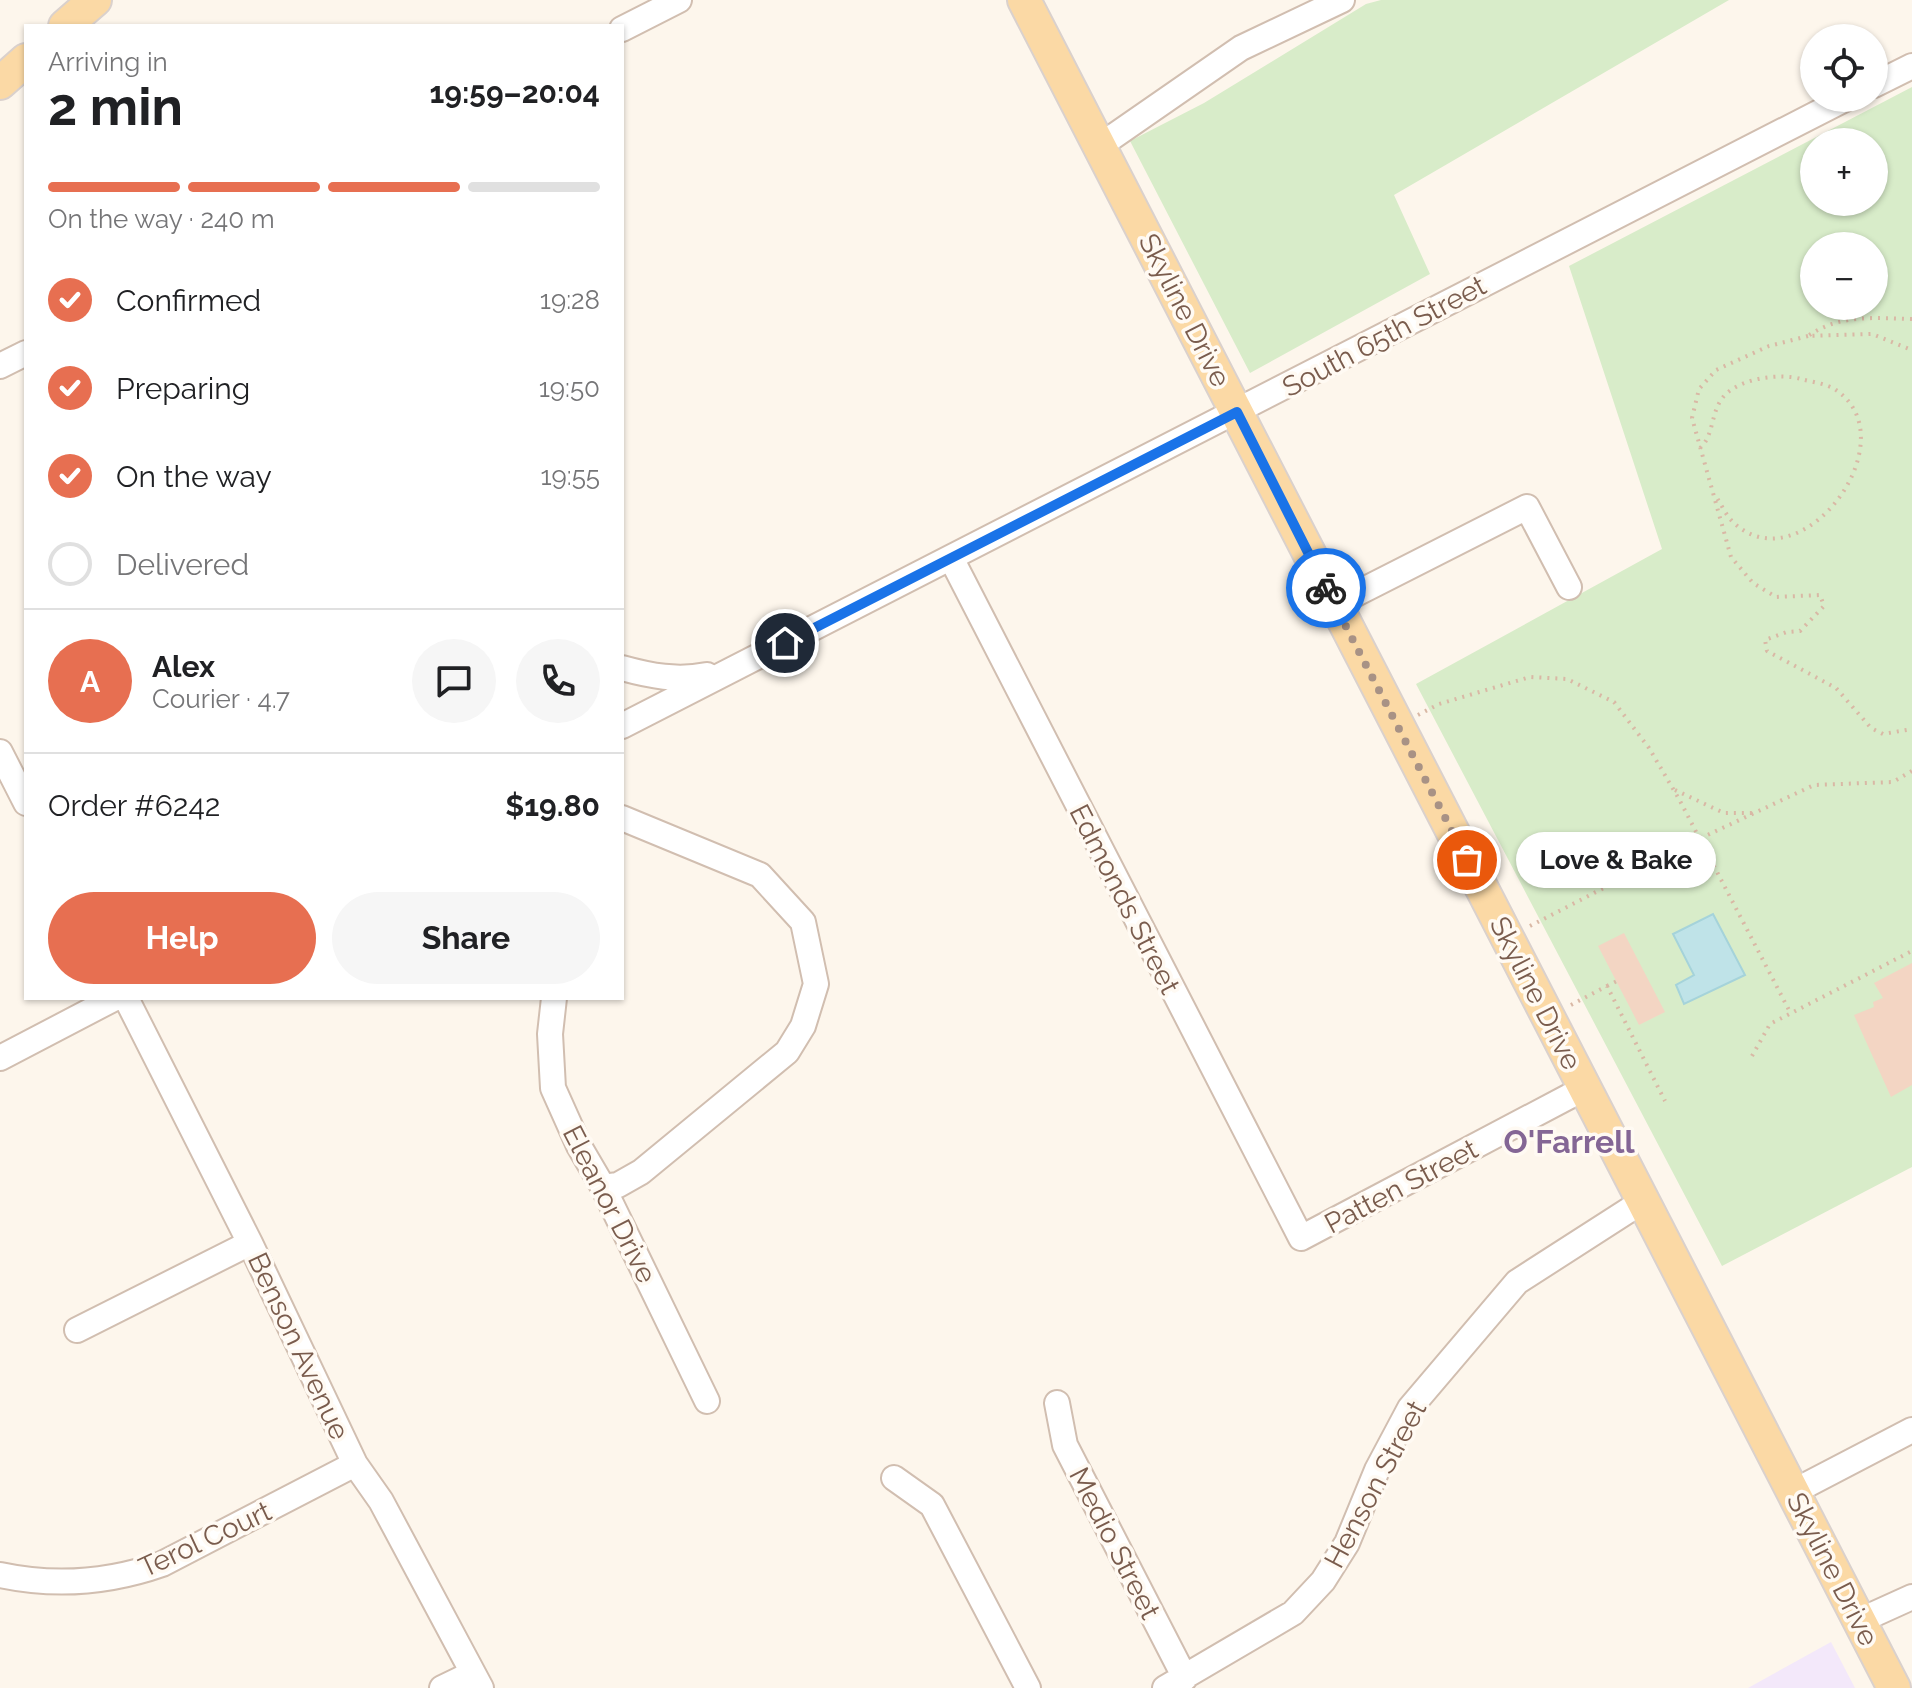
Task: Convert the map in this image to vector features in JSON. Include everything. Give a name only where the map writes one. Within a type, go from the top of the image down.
[{"type":"main road","name":"Skyline Drive","points":[[1024,0],[1894,1688]]},
{"type":"main road","points":[[0,83],[24,62]]},
{"type":"street","points":[[624,28],[679,0]]},
{"type":"street","points":[[1101,145],[1241,48],[1342,0]]},
{"type":"street","points":[[1888,78],[1912,66]]},
{"type":"street","name":"South 65th Street","points":[[624,725],[1819,112]]},
{"type":"street","points":[[0,366],[24,354]]},
{"type":"street","points":[[1334,605],[1527,507],[1569,587]]},
{"type":"street","name":"Edmonds Street","points":[[951,558],[1301,1238]]},
{"type":"street","points":[[624,669],[656,677],[688,679],[729,671]]},
{"type":"street","points":[[0,752],[24,799]]},
{"type":"street","points":[[603,1187],[618,1185],[641,1172],[787,1052],[803,1026],[816,984],[803,922],[760,875],[624,819]]},
{"type":"street","points":[[0,1058],[111,1000]]},
{"type":"street","name":"Benson Avenue","points":[[127,1000],[250,1243],[355,1464],[381,1501],[477,1680]]},
{"type":"street","name":"Eleanor Drive","points":[[554,1000],[550,1034],[553,1088],[707,1401]]},
{"type":"street","name":"Patten Street","points":[[1301,1238],[1585,1088]]},
{"type":"street","name":"Henson Street","points":[[1175,1683],[1293,1613],[1323,1581],[1347,1543],[1377,1470],[1410,1408],[1517,1282],[1643,1201]]},
{"type":"street","points":[[77,1330],[250,1243]]},
{"type":"street","name":"Medio Street","points":[[1057,1403],[1065,1445],[1175,1683]]},
{"type":"street","points":[[1793,1492],[1912,1430]]},
{"type":"street","name":"Terol Court","points":[[0,1575],[48,1583],[77,1583],[135,1574],[162,1564],[355,1464]]},
{"type":"street","points":[[894,1478],[932,1505],[1028,1688]]},
{"type":"street","points":[[1859,1621],[1912,1597]]},
{"type":"street","points":[[442,1688],[477,1680]]},
{"type":"path","points":[[1808,336],[1822,326],[1850,318],[1912,319]]},
{"type":"path","points":[[1912,350],[1872,334],[1808,336],[1769,346],[1716,370],[1699,389],[1692,418],[1731,557],[1753,583],[1776,597],[1820,595],[1824,606],[1800,631],[1765,640],[1767,651],[1836,688],[1871,728],[1883,734],[1912,729]]},
{"type":"path","points":[[1700,448],[1706,443],[1711,419],[1726,394],[1748,382],[1786,374],[1836,389],[1856,412],[1862,440],[1858,466],[1832,505],[1813,524],[1791,537],[1768,540],[1749,533],[1733,522],[1713,493]]},
{"type":"path","points":[[1397,726],[1439,704],[1530,677],[1567,679],[1614,702],[1649,748],[1673,789],[1790,1012]]},
{"type":"path","points":[[1508,938],[1699,839],[1814,785],[1893,782],[1912,771]]},
{"type":"path","points":[[1673,789],[1724,813],[1755,812]]},
{"type":"path","points":[[1752,1056],[1770,1024],[1912,951]]},
{"type":"path","points":[[1548,1017],[1617,981]]},
{"type":"path","points":[[1607,986],[1665,1101]]},
{"type":"shaded area","points":[[1831,1642],[1855,1688],[1748,1688]]},
{"type":"green space","points":[[1381,0],[1729,0],[1394,195],[1430,274],[1250,373],[1130,141],[1204,103],[1366,4]]},
{"type":"green space","points":[[1912,87],[1912,1167],[1722,1266],[1416,684],[1662,549],[1569,266],[1800,145],[1800,216],[1888,216],[1888,128],[1833,128],[1864,112],[1888,112],[1888,100]]},
{"type":"water","points":[[1713,914],[1745,975],[1684,1004],[1676,985],[1694,975],[1673,934]]},
{"type":"building","points":[[1624,933],[1665,1012],[1639,1025],[1598,946]]},
{"type":"building","points":[[1912,963],[1912,1085],[1891,1097],[1854,1015],[1874,1007],[1873,1002],[1883,998],[1874,983]]},
{"type":"way so far","points":[[1326,588],[1467,860]]},
{"type":"place","name":"Love & Bake","points":[[1467,860]]},
{"type":"district","name":"O'Farrell","points":[[1569,1142]]},
{"type":"route","points":[[785,643],[1237,412],[1326,588]]}]
